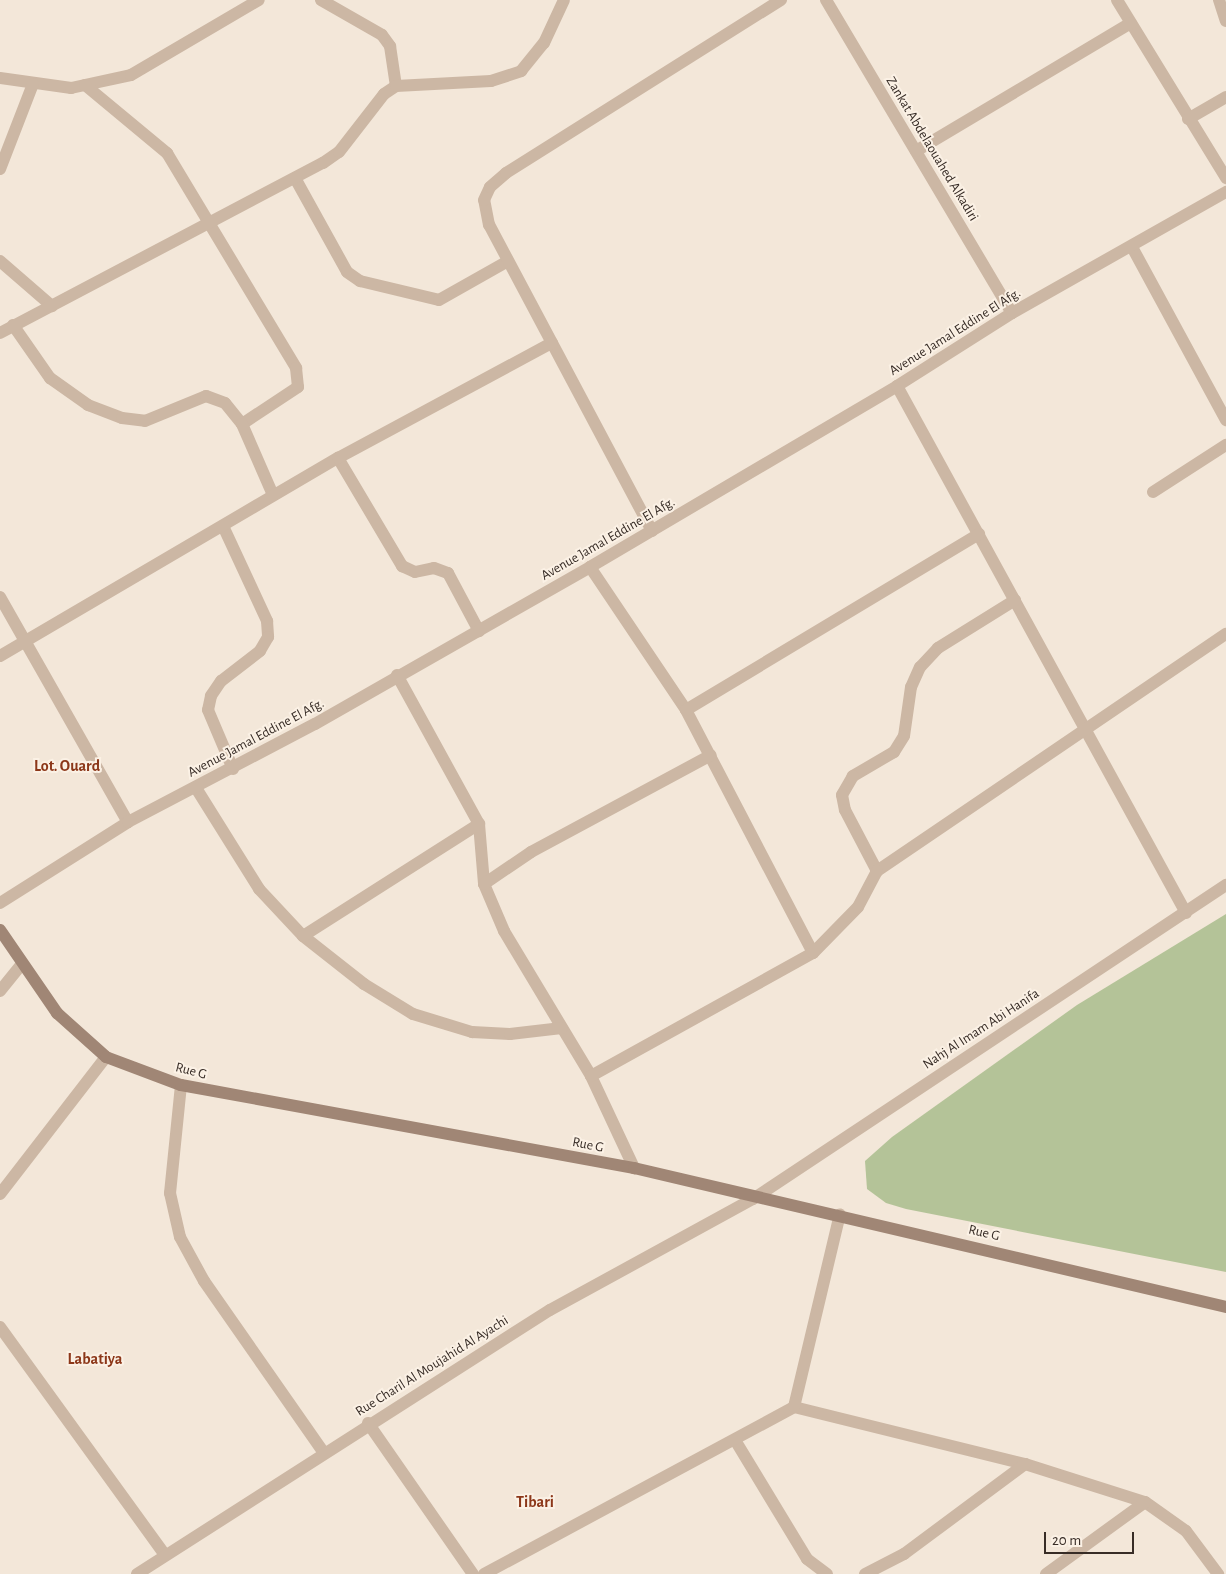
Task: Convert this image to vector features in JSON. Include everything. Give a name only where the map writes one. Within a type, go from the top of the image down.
[{"type":"street","points":[[0,78],[33,84],[85,85],[131,75],[260,0]]},
{"type":"street","points":[[321,0],[382,35],[390,46],[396,86]]},
{"type":"street","points":[[0,333],[208,222],[295,178],[339,152],[384,94],[396,86],[491,81],[521,71],[544,43],[564,0]]},
{"type":"street","points":[[652,531],[508,261],[484,212],[490,187],[781,0]]},
{"type":"street","name":"Zankat Abdelaouahed Alkadiri","points":[[826,0],[1012,312]]},
{"type":"street","points":[[1117,0],[1188,120],[1226,178]]},
{"type":"street","points":[[1218,0],[1226,21]]},
{"type":"street","points":[[916,151],[1131,23]]},
{"type":"street","points":[[0,169],[33,84]]},
{"type":"street","points":[[85,85],[167,153],[299,377],[298,387],[290,395],[242,424]]},
{"type":"street","points":[[1188,120],[1226,97]]},
{"type":"street","points":[[295,178],[347,272],[360,281],[439,300],[508,261]]},
{"type":"street","name":"Avenue Jamal Eddine El Afg.","points":[[0,903],[128,822],[233,768],[479,631],[897,386],[1012,312],[1132,247],[1226,192]]},
{"type":"street","points":[[1132,247],[1221,399],[1226,420]]},
{"type":"street","points":[[0,261],[52,306]]},
{"type":"street","points":[[12,325],[50,378],[88,405],[122,418],[145,421],[206,396],[226,403],[242,424],[273,495]]},
{"type":"street","points":[[0,656],[338,458],[552,343]]},
{"type":"street","points":[[897,386],[1186,913]]},
{"type":"street","points":[[1152,492],[1226,445]]},
{"type":"street","points":[[338,458],[402,566],[415,572],[434,568],[448,573],[479,631]]},
{"type":"street","points":[[223,526],[267,621],[268,637],[260,651],[211,696],[208,710],[233,768]]},
{"type":"street","points":[[686,710],[979,534]]},
{"type":"street","points":[[590,567],[686,710],[813,953]]},
{"type":"street","points":[[0,597],[128,822]]},
{"type":"street","points":[[877,871],[845,810],[842,795],[853,776],[894,752],[904,736],[911,688],[920,667],[938,648],[1015,600]]},
{"type":"street","points":[[591,1076],[813,953],[858,907],[877,871],[1084,728],[1226,634]]},
{"type":"street","points":[[397,675],[479,824],[484,884],[504,931],[591,1076],[634,1168]]},
{"type":"street","points":[[484,884],[531,852],[711,755]]},
{"type":"street","points":[[196,788],[259,889],[303,936],[364,984],[413,1014],[472,1032],[510,1034],[562,1028]]},
{"type":"street","points":[[303,936],[479,824]]},
{"type":"street","name":"Nahj Al Imam Abi Hanifa","points":[[754,1199],[1226,885]]},
{"type":"street","name":"Rue G","points":[[0,930],[57,1013],[106,1057],[181,1085],[634,1168],[754,1199],[840,1214],[1226,1307]]},
{"type":"street","points":[[0,992],[22,964]]},
{"type":"street","points":[[0,1194],[106,1057]]},
{"type":"street","points":[[181,1085],[170,1193],[180,1237],[204,1281],[324,1453]]},
{"type":"street","name":"Rue Charil Al Moujahid Al Ayachi","points":[[137,1574],[368,1423],[558,1305],[754,1199]]},
{"type":"street","points":[[794,1407],[840,1214]]},
{"type":"street","points":[[0,1327],[164,1555]]},
{"type":"street","points":[[484,1574],[794,1407],[1025,1464],[1145,1502],[1186,1531],[1218,1574]]},
{"type":"street","points":[[368,1423],[472,1574]]},
{"type":"street","points":[[735,1440],[807,1559],[827,1574]]},
{"type":"street","points":[[866,1574],[904,1554],[1025,1464]]},
{"type":"street","points":[[1046,1574],[1145,1502]]},
{"type":"green space","points":[[1226,914],[1226,1272],[906,1209],[886,1203],[867,1189],[865,1161],[892,1137],[1077,1005]]},
{"type":"district","name":"Lot. Ouard","points":[[67,766]]},
{"type":"district","name":"Labatiya","points":[[95,1359]]},
{"type":"district","name":"Tibari","points":[[535,1502]]}]
